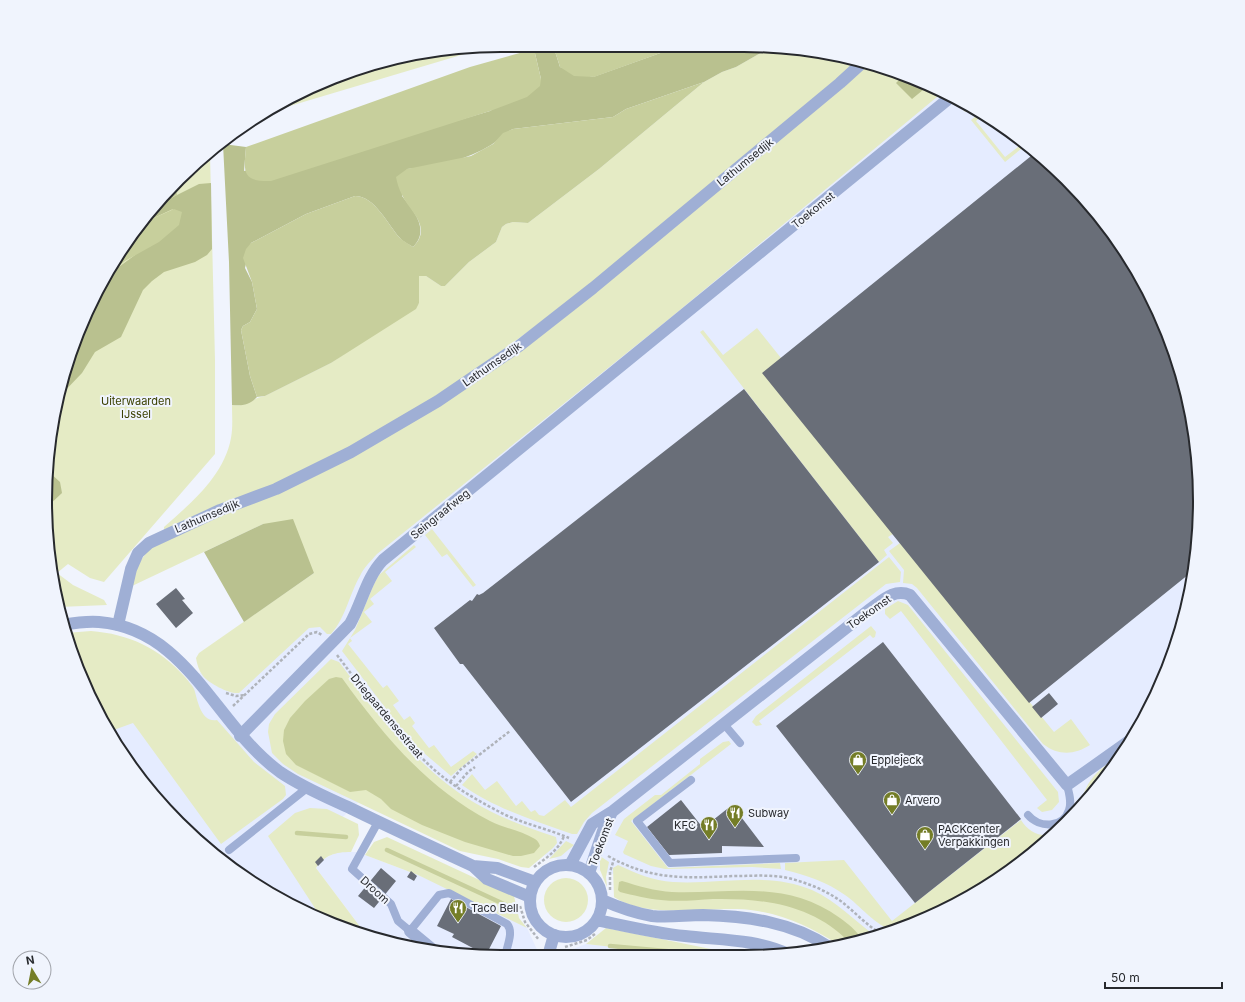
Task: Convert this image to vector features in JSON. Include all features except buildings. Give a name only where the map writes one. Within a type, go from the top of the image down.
[{"type":"street","name":"Lathumsedijk","points":[[118,625],[131,569],[138,553],[149,543],[220,510],[276,489],[337,459],[438,401],[519,346],[592,288],[858,67]]},
{"type":"street","name":"Toekomst","points":[[674,324],[947,100]]},
{"type":"street","name":"Seingraafweg","points":[[240,736],[331,646],[350,624],[358,612],[370,578],[383,560],[674,324]]},
{"type":"street","name":"Toekomst","points":[[570,865],[580,843],[592,824],[613,811],[723,723],[889,596],[898,592],[910,595],[1067,785]]},
{"type":"street","points":[[69,624],[98,622],[118,625],[160,643],[181,661],[240,736],[281,772],[307,788],[473,866],[488,879],[530,897]]},
{"type":"street","points":[[1067,785],[1117,749]]},
{"type":"street","name":"Toekomst","points":[[589,873],[603,831],[613,811]]},
{"type":"street","points":[[570,865],[589,873],[596,880],[602,900],[597,920],[582,933],[572,937],[554,935],[543,929],[531,912],[530,897],[535,882],[541,874],[550,868],[570,865]]},
{"type":"street","points":[[473,866],[497,868],[535,882]]},
{"type":"street","points":[[602,900],[627,910],[652,916],[726,916],[770,921],[798,930],[821,943]]},
{"type":"street","points":[[597,920],[667,934],[747,943],[773,949]]},
{"type":"street","name":"Droom","points":[[410,931],[425,943]]},
{"type":"street","points":[[550,950],[554,935]]},
{"type":"lane","points":[[723,723],[740,743]]},
{"type":"lane","points":[[691,780],[637,821],[670,863],[796,858]]},
{"type":"lane","points":[[1067,785],[1070,804],[1069,810]]},
{"type":"lane","points":[[229,850],[307,788]]},
{"type":"lane","points":[[1028,815],[1040,824],[1056,823]]},
{"type":"lane","name":"Droom","points":[[378,822],[352,869],[391,904],[398,921],[410,931]]},
{"type":"lane","points":[[410,931],[439,895],[449,893],[508,924],[510,933],[506,950]]},
{"type":"path","name":"Driegaardensestraat","points":[[245,695],[309,634],[317,632],[331,646],[393,726],[426,762],[450,782],[497,811],[580,843]]},
{"type":"path","points":[[450,782],[461,769],[510,731]]},
{"type":"path","points":[[456,786],[468,772],[475,767]]},
{"type":"path","points":[[729,876],[772,876],[806,883],[819,888],[842,902],[877,930]]},
{"type":"shaded area","points":[[523,52],[535,52],[541,79],[540,86],[527,97],[490,111],[271,181],[254,179],[249,177],[246,173],[246,147],[470,67]]},
{"type":"shaded area","points":[[535,52],[555,52],[560,67],[593,77],[663,52],[761,53],[736,67],[722,72],[704,82],[626,109],[613,117],[513,129],[491,145],[472,155],[429,167],[407,169],[402,196],[415,214],[420,227],[418,241],[413,247],[401,239],[375,206],[362,197],[355,196],[306,214],[251,243],[245,268],[252,282],[257,309],[250,322],[243,326],[241,330],[250,376],[257,397],[252,402],[246,404],[232,405],[229,262],[223,149],[228,145],[246,147],[244,171],[419,132],[490,111],[541,79]]},
{"type":"shaded area","points":[[555,52],[663,52],[594,77],[574,76],[560,67]]},
{"type":"shaded area","points":[[899,80],[924,89],[912,99],[896,83]]},
{"type":"shaded area","points":[[704,82],[599,169],[528,223],[513,222],[502,227],[496,242],[469,262],[445,286],[441,286],[426,276],[419,276],[419,303],[416,309],[331,363],[265,396],[257,397],[250,376],[241,330],[243,326],[250,322],[257,309],[252,282],[243,258],[246,249],[251,243],[306,214],[355,196],[362,197],[375,206],[400,238],[413,247],[419,240],[421,233],[420,226],[418,220],[402,195],[396,177],[407,169],[471,156],[493,144],[503,133],[513,129],[613,117],[626,109]]},
{"type":"shaded area","points":[[912,85],[943,98],[969,112],[1017,145],[1040,163],[1082,205],[1117,252],[1147,302],[1159,329],[1178,385],[1189,442],[1193,501],[1189,560],[1178,617],[1169,645],[1147,700],[1133,726],[1100,774],[1082,797],[1040,839],[993,874],[943,904],[916,916],[860,935],[642,882],[507,845],[381,781],[297,860],[333,917],[302,904],[276,890],[228,857],[205,839],[163,797],[128,750],[108,718],[140,706],[271,634],[364,487]]},
{"type":"shaded area","points":[[211,183],[212,249],[207,255],[195,262],[164,272],[152,281],[143,290],[121,337],[95,352],[82,373],[66,390],[86,329],[112,276],[117,268],[135,255],[173,209],[152,219],[163,205],[169,199],[199,184]]},
{"type":"shaded area","points":[[176,192],[177,195],[169,199]]},
{"type":"shaded area","points":[[174,209],[182,212],[179,225],[159,242],[125,261],[118,267],[145,228],[152,219]]},
{"type":"shaded area","points":[[53,476],[60,482],[62,493],[52,502]]},
{"type":"shaded area","points":[[293,519],[314,573],[244,622],[204,552],[263,524]]},
{"type":"shaded area","points":[[336,677],[342,678],[390,740],[426,776],[467,808],[490,821],[535,839],[540,846],[534,853],[513,856],[465,842],[422,825],[391,809],[381,799],[366,790],[350,792],[296,765],[286,754],[283,741],[284,730],[290,718],[305,701],[329,679]]},
{"type":"shaded area","points":[[337,852],[357,852],[418,875],[462,895],[527,928],[537,950],[472,949],[442,946],[385,935],[360,927],[316,868],[320,861]]},
{"type":"shaded area","points":[[622,881],[647,888],[672,892],[758,891],[779,893],[799,898],[820,906],[840,918],[859,935],[845,938],[821,920],[787,906],[769,902],[732,899],[674,901],[651,899],[620,892],[618,890],[619,882]]},
{"type":"shaded area","points":[[586,944],[640,950],[570,950]]},
{"type":"green space","points":[[761,53],[803,56],[853,65],[571,300],[470,374],[402,417],[338,453],[289,478],[164,531],[164,527],[205,488],[221,465],[231,438],[232,405],[246,404],[265,396],[331,363],[419,303],[419,276],[426,276],[441,286],[445,286],[469,262],[496,242],[502,227],[513,222],[528,223],[599,169],[704,82],[722,72],[736,67]]},
{"type":"green space","points":[[466,54],[284,108],[329,86],[385,67],[442,56]]},
{"type":"green space","points":[[862,68],[916,86],[938,96],[669,319],[377,554],[366,567],[356,583],[344,613],[331,634],[327,634],[320,627],[309,628],[239,693],[230,692],[220,688],[203,676],[198,667],[196,658],[199,653],[314,573],[263,524],[132,586],[136,567],[149,549],[214,518],[477,380]]},
{"type":"green space","points":[[976,116],[979,118],[976,121],[1005,157],[1019,146],[1022,149],[1005,162],[971,120]]},
{"type":"green space","name":"Uiterwaarden IJssel","points":[[210,159],[215,360],[215,454],[104,582],[90,578],[68,564],[58,572],[53,530],[53,472],[61,413],[67,385],[76,357],[98,302],[112,276],[128,252],[163,205]]},
{"type":"green space","points":[[757,328],[781,358],[893,534],[888,537],[893,543],[884,550],[887,555],[879,562],[700,332],[703,330],[723,355]]},
{"type":"green space","points":[[432,529],[476,585],[473,587],[447,554],[442,557],[425,535]]},
{"type":"green space","points":[[900,543],[1054,732],[1071,719],[1090,745],[1078,751],[1066,753],[1055,751],[1043,744],[917,588],[912,584],[903,583],[904,570],[889,551]]},
{"type":"green space","points":[[414,545],[416,547],[385,572],[392,581],[370,599],[374,604],[364,612],[372,622],[350,638],[379,575]]},
{"type":"green space","points":[[889,557],[901,572],[900,582],[886,584],[592,813],[584,822],[577,834],[572,834],[529,819],[488,801],[462,785],[472,774],[485,790],[497,781],[516,806],[522,801],[531,812],[535,810],[539,815],[544,816],[565,800],[571,807]]},
{"type":"green space","name":"Uiterwaarden IJssel","points":[[58,574],[73,585],[104,600],[107,605],[65,607]]},
{"type":"green space","points":[[898,601],[908,605],[1058,792],[1059,802],[1052,810],[1042,812],[1037,808],[1047,800],[901,611],[890,619],[885,614],[885,609]]},
{"type":"green space","points":[[871,626],[876,632],[875,637],[873,638],[870,635],[759,721],[762,725],[756,726],[752,722],[756,716]]},
{"type":"green space","points":[[91,631],[118,635],[142,644],[165,658],[185,677],[193,688],[199,706],[204,715],[212,720],[217,720],[254,762],[285,786],[286,795],[283,799],[221,844],[133,723],[114,730],[98,700],[86,673],[72,633]]},
{"type":"green space","points":[[350,638],[352,641],[348,644],[383,688],[387,685],[399,701],[393,705],[404,720],[410,716],[415,723],[412,726],[429,748],[434,745],[451,767],[473,751],[477,754],[451,776],[418,748],[406,735],[342,651]]},
{"type":"green space","points":[[331,659],[339,662],[400,739],[435,774],[475,803],[515,822],[556,837],[557,843],[553,848],[529,868],[521,867],[498,859],[460,851],[298,774],[283,764],[272,753],[268,732],[269,724],[275,714]]},
{"type":"green space","points":[[729,741],[731,744],[631,821],[668,868],[780,863],[781,869],[752,867],[665,869],[651,866],[624,854],[623,852],[628,841],[615,835],[624,819],[655,795],[661,795],[700,764],[700,759],[723,742]]},
{"type":"green space","points":[[1106,765],[1083,796],[1093,777]]},
{"type":"green space","points":[[310,808],[327,809],[358,824],[359,835],[351,852],[331,855],[323,860],[316,868],[360,927],[316,910],[268,836],[295,813]]},
{"type":"green space","points":[[1021,820],[1030,830],[1044,835],[1017,857],[968,890],[943,904],[916,916],[885,927],[838,890],[824,883],[785,870],[785,863],[844,860],[892,921]]},
{"type":"green space","points":[[387,837],[514,896],[519,918],[527,928],[418,875],[365,855],[374,842]]},
{"type":"green space","points":[[566,841],[574,845],[561,856],[549,859]]},
{"type":"green space","points":[[600,856],[609,862],[606,877],[607,887],[600,870]]},
{"type":"green space","points":[[618,865],[645,876],[673,882],[761,880],[795,884],[812,890],[837,905],[870,932],[832,941],[803,925],[764,912],[737,909],[657,910],[641,908],[627,904],[614,897],[613,868]]},
{"type":"green space","points":[[562,878],[570,878],[575,879],[582,884],[587,891],[587,909],[582,916],[575,921],[562,922],[554,919],[547,912],[544,904],[544,896],[547,888],[554,881]]},
{"type":"green space","points":[[606,928],[720,950],[640,950],[586,944]]},
{"type":"waterway","points":[[297,833],[346,837]]},
{"type":"waterway","points":[[387,850],[506,905]]},
{"type":"waterway","points":[[610,946],[654,950]]},
{"type":"place","name":"Epplejeck","points":[[858,775]]},
{"type":"place","name":"Arvero","points":[[892,815]]},
{"type":"place","name":"Subway","points":[[735,828]]},
{"type":"place","name":"KFC","points":[[709,840]]},
{"type":"place","name":"PACKcenter Verpakkingen","points":[[925,850]]},
{"type":"place","name":"Taco Bell","points":[[458,923]]}]
